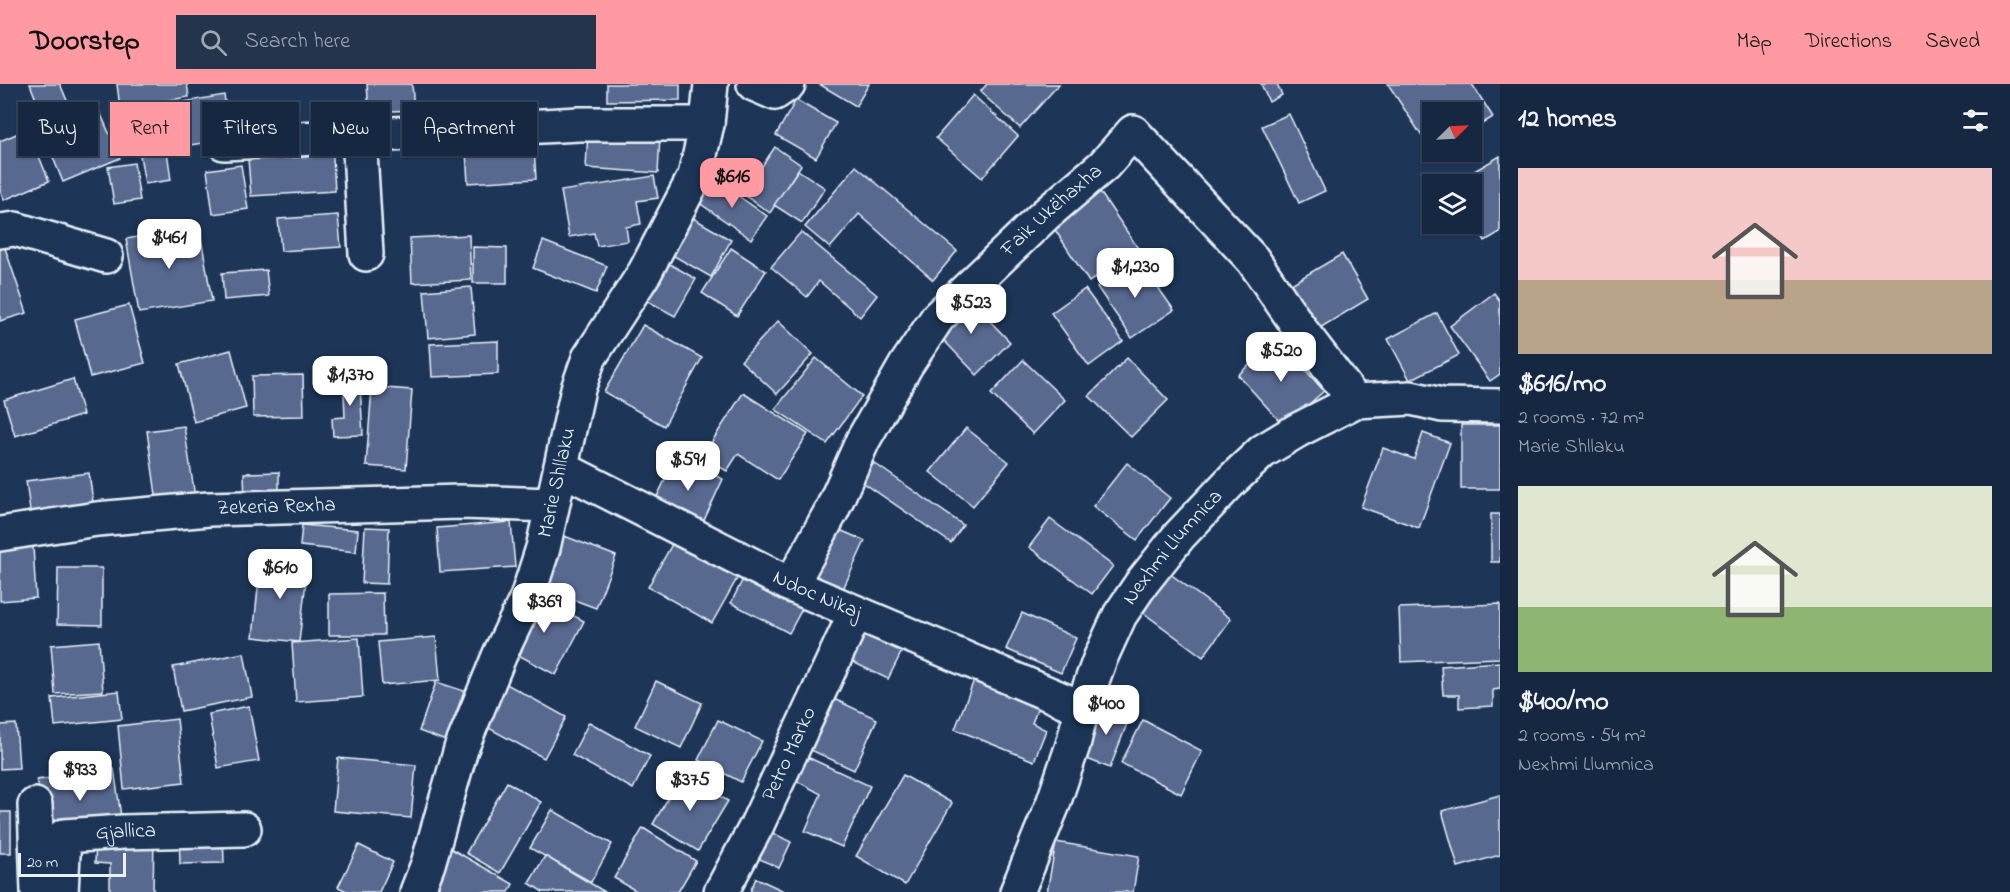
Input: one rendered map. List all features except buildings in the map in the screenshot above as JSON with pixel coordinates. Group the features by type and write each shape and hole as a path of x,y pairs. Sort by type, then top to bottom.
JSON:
{"street":[{"name":"Marie Shllaku","path":"417,892 428,864 461,749 500,654 527,598 543,548 578,388 589,358 645,272 695,176 706,124 711,84"},
{"path":"754,84 775,93 788,84"},
{"path":"390,133 579,124 706,124"},
{"name":"Faik Ukëhaxha","path":"791,585 832,510 863,440 906,364 938,317 1044,215 1104,165 1133,132 1253,260 1303,333 1355,400"},
{"path":"360,156 366,254"},
{"path":"0,231 15,229 106,256"},
{"name":"Nexhmi Llumnica","path":"1017,892 1053,804 1073,745 1082,708 1100,659 1120,615 1179,536 1233,479 1263,451 1355,400 1411,398 1442,405 1500,406"},
{"name":"Ndoc Nikaj","path":"561,468 791,585 1082,708"},
{"name":"Zekeria Rexha","path":"0,534 97,519 209,509 461,502 552,505"},
{"name":"Petro Marko","path":"721,892 756,827 855,614"},
{"path":"35,805 38,892"},
{"name":"Gjallica","path":"61,892 63,836 123,832 244,830"}]}
